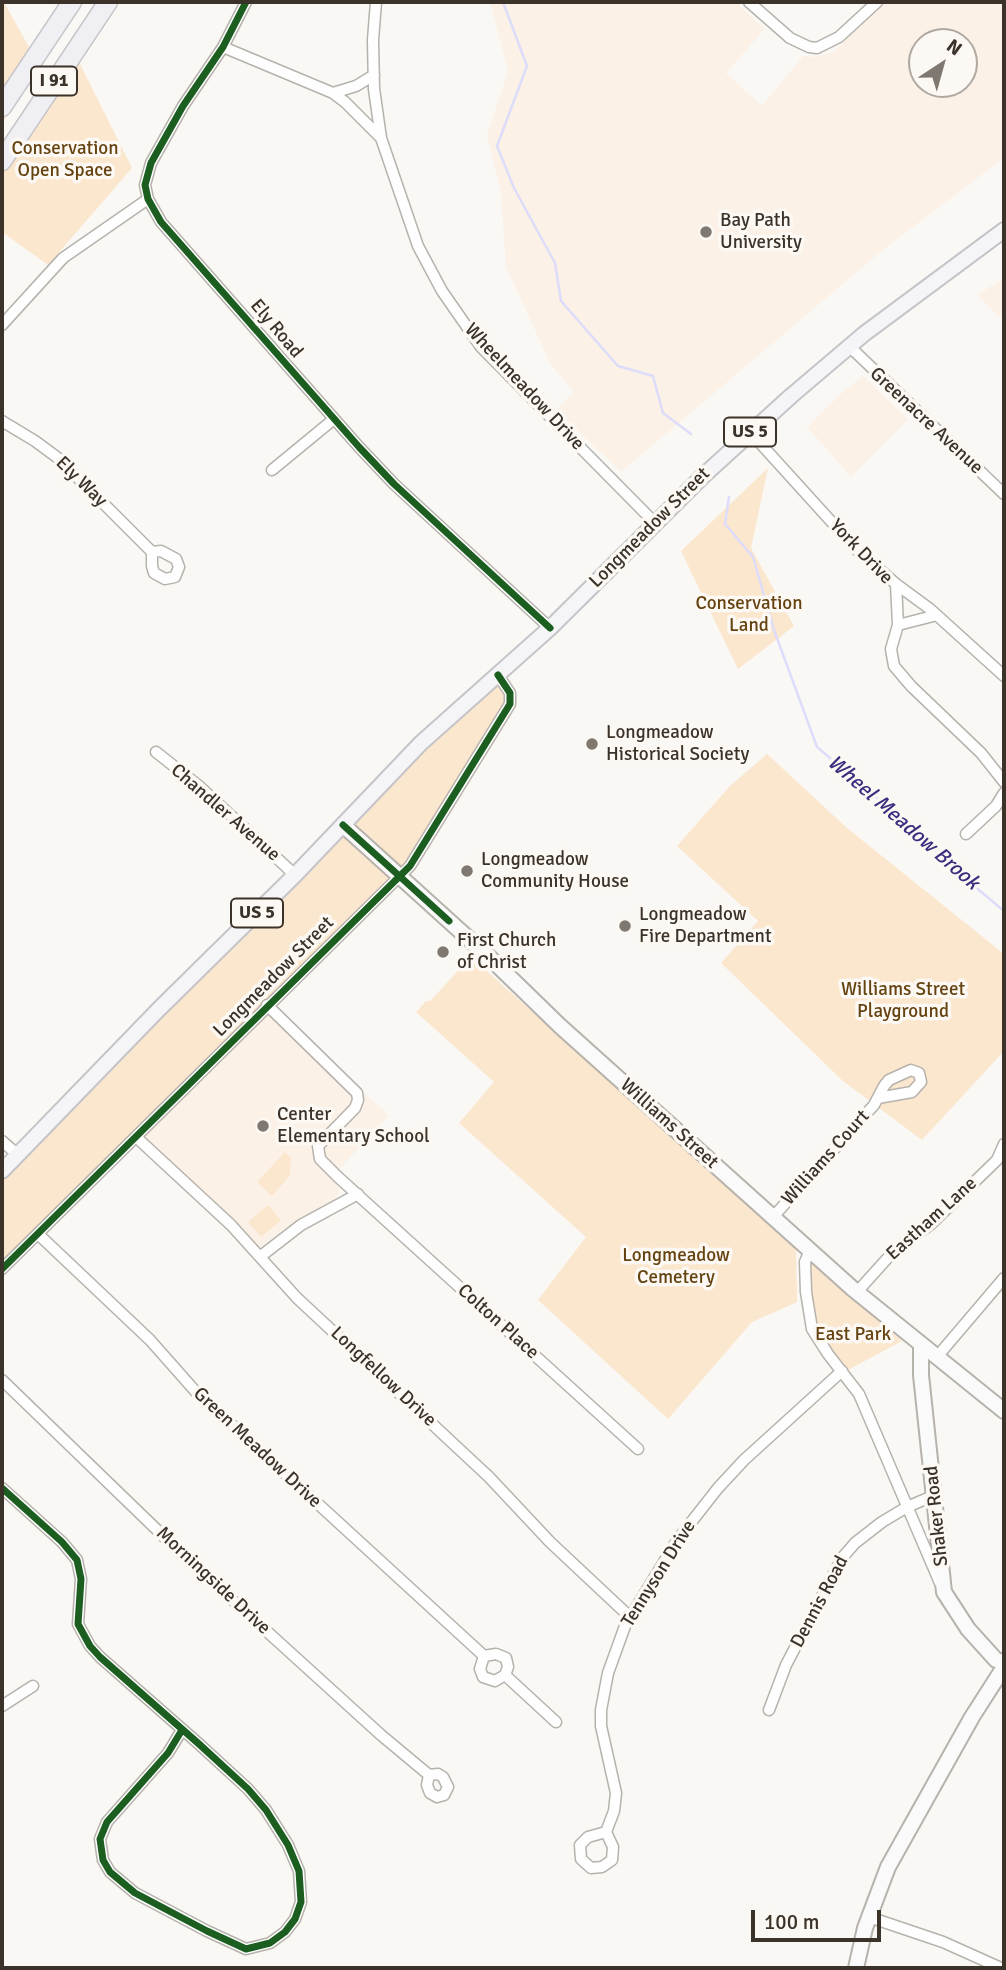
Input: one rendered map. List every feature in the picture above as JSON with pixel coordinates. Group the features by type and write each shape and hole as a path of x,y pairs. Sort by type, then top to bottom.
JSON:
{"highway":[{"name":"I 91","path":"2,107 72,2"},
{"name":"I 91","path":"2,161 108,2"}],"main road":[{"name":"Longmeadow Street","path":"2,1171 159,1009 295,875 421,743 550,628 654,522 750,432 849,346 1004,230"},
{"name":"Williams Street","path":"343,825 490,958 568,1034 857,1292 1004,1411"},
{"name":"Shaker Road","path":"856,1968 869,1917 888,1867 1004,1664 996,1660 968,1629 944,1592 921,1375 921,1346"}],"street":[{"path":"2,325 63,258 148,199 145,185 151,163 183,106 223,47 246,2"},
{"name":"Wheelmeadow Drive","path":"376,2 373,40 375,106 381,138 418,246 442,291 464,324 514,382 654,522"},
{"path":"749,2 790,38 817,48 839,37 877,2"},
{"path":"223,47 332,93 345,102 381,138"},
{"path":"332,93 356,86 374,75"},
{"name":"Ely Road","path":"148,199 161,222 394,484 550,628"},
{"name":"Greenacre Avenue","path":"849,346 1004,495"},
{"path":"272,470 334,419"},
{"name":"Ely Way","path":"2,421 52,453 152,552"},
{"name":"York Drive","path":"750,432 858,550 896,584 898,625 891,649 893,662 899,672 981,752 1004,782"},
{"path":"896,584 937,615 1004,676"},
{"path":"898,625 937,615"},
{"name":"Longmeadow Street","path":"2,1269 400,876 420,852 510,704 510,693 498,675"},
{"name":"Chandler Avenue","path":"156,752 199,786 295,875"},
{"path":"966,834 996,806 1004,793"},
{"name":"Colton Place","path":"267,1005 353,1088 358,1097 355,1108 322,1140 317,1150 323,1163 638,1449"},
{"name":"Williams Court","path":"773,1217 878,1098"},
{"name":"Longfellow Drive","path":"135,1137 202,1198 261,1256 297,1298 489,1477 550,1542 630,1617"},
{"path":"2,1141 18,1155"},
{"name":"Eastham Lane","path":"857,1292 893,1252 930,1224 997,1160 1004,1144"},
{"path":"261,1256 301,1225 358,1194"},
{"name":"Green Meadow Drive","path":"38,1234 144,1335 217,1412 484,1656"},
{"path":"810,1250 805,1262 811,1323 821,1344 862,1400 944,1592"},
{"path":"936,1357 1004,1278"},
{"name":"Tennyson Drive","path":"606,1832 614,1811 616,1793 603,1736 601,1710 614,1654 630,1617 683,1532 718,1488 744,1460 842,1371"},
{"name":"Morningside Drive","path":"2,1380 214,1584 429,1775"},
{"path":"2,1488 62,1542 77,1560 81,1579 78,1624 90,1646 100,1657 182,1730 259,1801 292,1853 301,1880 301,1902 295,1919 285,1932 270,1943 246,1949 228,1941 135,1894 110,1872 103,1860 100,1839 107,1822 168,1753 182,1730"},
{"name":"Dennis Road","path":"769,1710 786,1665 842,1558 864,1535 907,1507 934,1495"},
{"name":"Green Meadow Drive","path":"496,1654 506,1658 508,1664 505,1675 495,1681 483,1677 480,1669 484,1656 496,1654"},
{"name":"Green Meadow Drive","path":"505,1675 556,1722"},
{"path":"2,1706 33,1686"},
{"path":"869,1917 943,1942 1001,1968"}],"shaded area":[{"name":"Bay Path University","path":"490,2 735,2 765,29 726,73 762,106 803,56 817,57 834,51 885,2 1001,2 1004,5 1004,158 884,249 621,472 556,410 574,392 551,365 506,267 501,194 487,136 508,71"},
{"path":"1004,278 1004,321 977,295"},
{"path":"863,376 908,419 851,477 807,427"},
{"name":"Center Elementary School","path":"267,1005 389,1115 332,1177 340,1190 336,1198 295,1221 261,1246 254,1244 136,1137"}],"green space":[{"path":"2,2 41,69 2,123"},
{"name":"Conservation Open Space","path":"77,58 132,168 48,265 2,232 2,150"},
{"name":"Conservation Land","path":"768,468 751,548 794,626 738,669 681,551"},
{"path":"498,675 511,698 420,851 2,1269 2,1171"},
{"name":"Williams Street Playground","path":"767,754 847,828 1004,954 1004,1051 922,1140 843,1081 721,963 758,921 677,846 730,786"},
{"name":"Longmeadow Cemetery","path":"471,957 796,1247 797,1302 752,1322 668,1419 538,1300 586,1237 459,1123 494,1082 416,1012 426,1001 430,1001"},
{"path":"285,1152 291,1158 290,1175 272,1196 257,1182"},
{"path":"268,1205 281,1220 261,1237 248,1222"},
{"name":"East Park","path":"812,1261 902,1341 846,1371 825,1346 813,1322 808,1264"}],"waterway":[{"name":"Wheel Meadow Brook","path":"503,2 527,66 497,146 514,188 555,263 561,301 618,366 653,376 663,413 691,434"},
{"name":"Wheel Meadow Brook","path":"729,497 725,524 753,557 774,630 817,747 1004,911"}],"cycle path":[{"path":"246,2 223,47 183,106 151,163 145,185 148,199 161,222 359,447 394,484 550,628"},
{"path":"2,1269 410,866 510,704 510,693 498,675"},
{"path":"343,825 449,921"},
{"path":"2,1488 62,1542 77,1560 81,1579 78,1624 90,1646 248,1789 266,1810 288,1845 299,1871 301,1902 295,1919 285,1932 270,1943 246,1949 207,1931 135,1893 110,1872 103,1860 100,1839 107,1822 168,1753 182,1730"}],"place":[{"name":"Bay Path University","path":"706,232"},
{"name":"Longmeadow Historical Society","path":"592,744"},
{"name":"Longmeadow Community House","path":"467,871"},
{"name":"Longmeadow Fire Department","path":"625,926"},
{"name":"First Church of Christ","path":"443,952"},
{"name":"Center Elementary School","path":"263,1126"}]}
